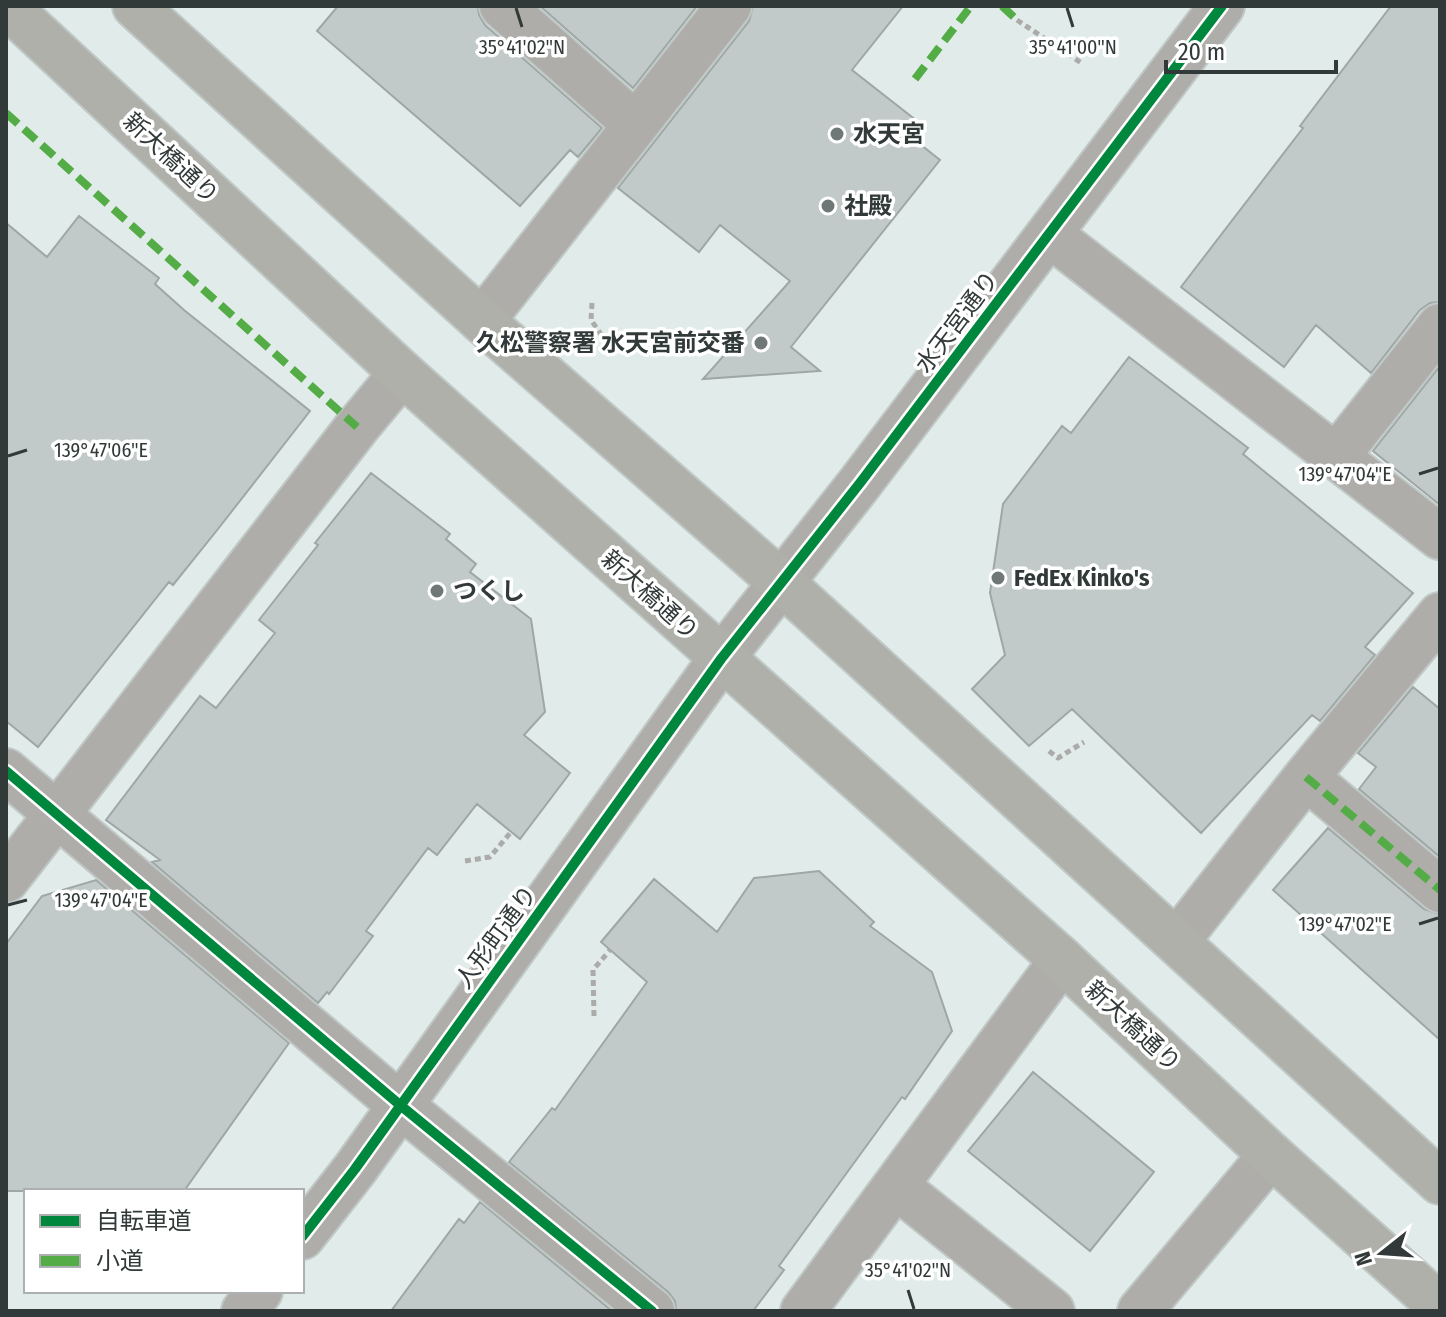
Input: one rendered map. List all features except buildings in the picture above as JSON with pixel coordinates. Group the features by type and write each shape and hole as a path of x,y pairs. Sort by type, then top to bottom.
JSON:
{"main road":[{"path":"135,6 482,321 782,583 1440,1182"},
{"name":"新大橋通り","path":"8,7 402,373 1062,960 1271,1155 1440,1306"}],"street":[{"path":"502,6 635,124"},
{"path":"482,321 729,6"},
{"name":"水天宮通り","path":"721,659 1222,6"},
{"path":"1049,234 1440,537"},
{"path":"1336,457 1440,326"},
{"path":"6,880 402,373"},
{"path":"1177,941 1306,777 1440,615"},
{"name":"人形町通り","path":"304,1234 355,1169 721,659"},
{"path":"6,771 400,1105 652,1311"},
{"path":"1306,777 1440,890"},
{"path":"803,1311 1062,960"},
{"path":"1140,1311 1271,1155"},
{"path":"896,1186 1052,1311"},
{"path":"244,1311 258,1293"}],"path":[{"path":"1017,20 1083,64"},
{"path":"592,303 591,320 605,340"},
{"path":"1047,749 1058,758 1084,742"},
{"path":"465,861 490,857 511,832"},
{"path":"594,1016 593,970 610,950"}],"marked path":[{"path":"915,79 971,6"},
{"path":"1002,6 1017,20"},
{"path":"6,113 357,427"},
{"path":"1306,777 1440,890"}],"cycle path":[{"path":"304,1234 355,1169 721,659 860,483 1222,6"},
{"path":"6,771 400,1105 652,1311"}],"place":[{"name":"水天宮","path":"837,134"},
{"name":"社殿","path":"828,206"},
{"name":"久松警察署 水天宮前交番","path":"761,343"},
{"name":"FedEx Kinko's","path":"998,578"},
{"name":"つくし","path":"437,591"}]}
